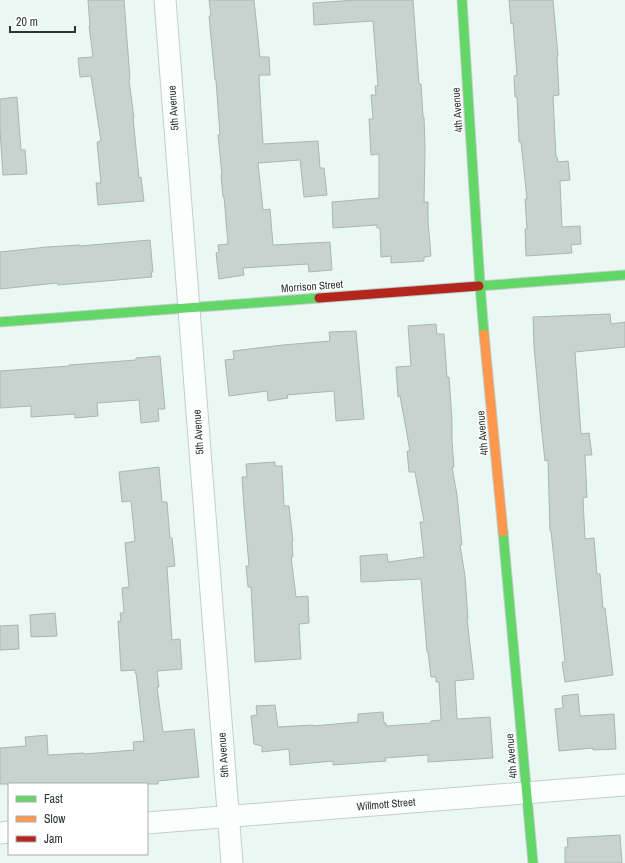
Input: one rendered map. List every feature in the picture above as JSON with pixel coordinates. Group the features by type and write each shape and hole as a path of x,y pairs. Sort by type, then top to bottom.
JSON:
{"street":[{"name":"5th Avenue","path":"165,0 232,863"},
{"name":"4th Avenue","path":"462,0 480,285 533,863"},
{"name":"Morrison Street","path":"0,322 625,275"},
{"name":"Willmott Street","path":"148,823 625,785"}],"building":[{"path":"88,0 124,0 129,80 139,178 141,177 144,201 98,205 96,183 101,183 97,142 101,141 91,76 80,77 78,58 93,57 89,26"},
{"path":"209,0 254,0 260,57 269,57 270,75 259,75 263,144 318,141 320,168 324,168 327,195 304,197 300,160 258,163 263,210 270,209 273,245 330,242 332,270 309,272 308,264 243,268 244,275 219,279 216,253 219,252 218,245 228,244 221,175 218,135 220,135 209,16 211,16"},
{"path":"356,0 413,0 419,84 421,84 424,117 424,202 428,202 431,256 424,257 424,261 391,263 391,256 381,257 380,228 377,228 377,225 333,228 332,202 379,198 379,154 371,155 369,119 373,119 371,95 376,95 375,86 378,86 373,21 314,25 313,3"},
{"path":"509,0 553,0 558,56 559,95 553,96 556,157 558,162 568,161 570,180 560,181 562,227 580,226 581,244 571,245 572,253 526,256 525,229 527,229 525,199 527,199 521,142 519,142 517,97 515,97 514,76 517,75 513,23 511,24"},
{"path":"17,97 21,150 25,150 27,174 3,175 0,130 0,99"},
{"path":"150,240 153,272 151,272 152,277 58,285 57,283 0,289 0,252 47,247 80,246"},
{"path":"610,314 611,324 625,322 625,347 575,352 581,434 589,433 592,455 585,455 587,497 583,498 585,539 594,538 597,574 600,574 603,608 605,608 613,675 565,682 562,662 565,662 550,531 548,460 545,461 541,424 533,317"},
{"path":"436,324 437,334 444,334 447,377 449,377 454,467 452,467 457,495 462,545 460,545 465,576 467,619 474,679 455,681 457,719 490,717 493,758 428,762 428,755 385,758 386,761 333,765 333,761 290,765 289,749 262,752 262,746 254,744 251,716 257,715 256,706 275,705 278,727 358,722 358,714 383,712 384,723 386,723 386,726 431,723 431,721 441,720 439,682 436,682 436,677 431,677 427,652 421,579 361,582 360,556 387,554 388,562 424,557 420,522 424,522 415,472 409,472 407,451 410,451 400,396 398,397 396,367 411,366 408,326"},
{"path":"356,331 364,419 336,421 334,391 287,395 288,398 268,401 267,391 229,396 225,360 234,359 233,351 330,341 329,332"},
{"path":"160,356 165,409 158,409 159,421 141,423 139,400 97,403 98,416 75,418 75,414 31,417 31,406 0,408 0,371 136,360 136,358"},
{"path":"275,462 275,466 282,466 284,506 289,506 293,541 293,557 291,557 296,597 308,596 309,623 299,624 301,659 255,662 251,587 248,587 246,566 249,566 242,477 247,477 246,464"},
{"path":"159,467 162,502 167,502 170,538 172,538 175,566 167,567 172,640 180,639 182,669 157,671 159,687 157,687 163,732 194,729 199,777 158,781 158,784 0,784 0,748 26,746 25,737 47,735 48,755 134,750 133,742 144,741 136,673 135,670 121,671 118,621 121,621 120,613 124,613 122,588 129,587 125,543 135,541 131,501 122,502 119,472"},
{"path":"55,613 57,636 31,637 30,615"},
{"path":"18,625 19,649 0,650 0,626"},
{"path":"578,694 580,716 614,714 616,749 593,750 593,748 559,751 555,709 563,708 562,696"},
{"path":"620,835 622,863 565,863 565,847 568,847 567,838"}],"traffic: fast":[{"path":"462,0 484,334"},
{"path":"479,286 625,275"},
{"path":"0,322 319,298"},
{"path":"503,532 533,863"}],"traffic: slow":[{"path":"484,334 503,532"}],"traffic: jam":[{"path":"319,298 479,286"}]}
